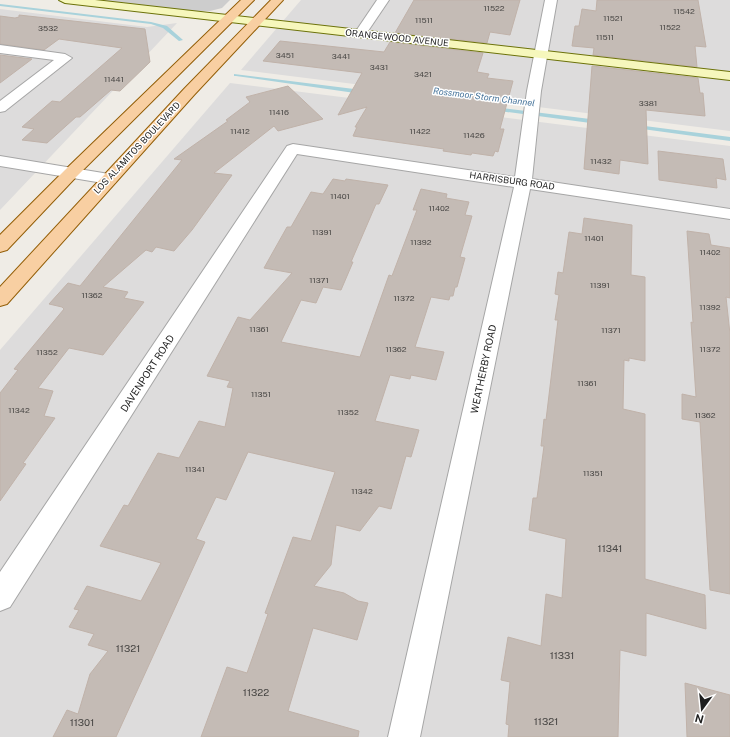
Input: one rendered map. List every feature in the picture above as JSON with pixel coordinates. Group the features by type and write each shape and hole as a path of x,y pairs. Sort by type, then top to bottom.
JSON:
{"main road":[{"path":"0,246 71,173 248,0"},
{"name":"LOS ALAMITOS BOULEVARD","path":"0,299 109,179 278,0"}],"street":[{"name":"ORANGEWOOD AVENUE","path":"65,0 730,76"},
{"path":"360,34 383,0"},
{"name":"WEATHERBY ROAD","path":"404,737 523,182 539,54 551,0"},
{"path":"0,49 65,58 0,108"},
{"name":"HARRISBURG ROAD","path":"293,149 730,214"},
{"name":"DAVENPORT ROAD","path":"0,597 293,149"},
{"path":"0,161 109,179"}],"shaded area":[{"path":"100,0 230,0 222,8 210,11 195,11"},
{"path":"301,0 730,0 730,131 241,70"},
{"path":"0,9 147,27 177,23 0,210"},
{"path":"230,83 730,146 730,737 0,737 0,350"}],"building":[{"path":"414,0 520,0 510,35 490,32 487,43 395,33"},
{"path":"597,0 698,0 706,47 695,46 697,67 593,55 594,48 572,46 575,26 579,26 582,9 596,11"},
{"path":"19,15 145,29 150,62 120,91 111,90 80,117 76,117 47,143 22,140 34,129 22,127 52,101 60,102 122,48 59,39 44,50 0,44 0,16 15,18 19,17"},
{"path":"280,41 384,52 390,42 483,53 477,72 489,74 487,78 513,81 500,129 504,129 498,152 495,151 493,156 472,153 471,155 443,151 444,149 353,136 357,127 355,127 367,107 338,115 362,73 263,61"},
{"path":"0,55 32,59 0,83"},
{"path":"592,66 698,78 700,93 703,93 705,116 646,110 648,164 620,160 619,174 584,169"},
{"path":"288,86 323,119 278,131 274,126 214,173 232,175 192,230 174,251 156,247 152,252 146,250 103,287 128,292 124,298 144,302 103,355 69,348 38,388 53,391 44,416 55,418 23,463 26,464 0,501 0,393 18,370 14,369 64,309 62,307 49,304 68,283 80,286 182,160 174,159 228,121 226,120 250,102 246,97"},
{"path":"658,151 723,159 726,180 716,178 717,188 659,180"},
{"path":"333,179 345,181 346,179 388,185 379,204 376,204 351,262 353,262 341,290 323,287 316,303 301,300 281,342 360,357 389,275 392,276 417,210 413,210 421,189 447,194 446,198 469,202 465,215 472,216 460,257 465,258 457,287 455,287 453,296 450,296 449,300 431,297 415,347 444,352 436,380 411,375 410,379 390,375 375,421 419,430 411,457 406,456 391,509 379,506 360,531 336,525 331,565 314,586 344,593 358,601 368,603 357,640 313,628 288,711 359,731 358,737 201,737 227,667 247,673 268,614 265,613 293,537 311,541 335,472 248,452 226,500 216,497 196,539 205,542 116,737 53,737 67,710 78,714 90,674 108,651 88,645 94,634 69,627 79,610 74,609 87,586 141,601 161,563 100,546 124,505 128,506 158,453 179,458 199,421 225,427 233,388 227,387 230,381 207,376 238,317 250,320 292,273 264,268 287,227 291,227 311,192 323,194"},
{"path":"584,218 632,225 631,275 645,277 645,361 629,358 629,361 624,360 623,409 645,414 645,579 705,595 706,629 646,613 646,656 620,650 618,737 508,737 509,725 506,724 510,682 501,680 508,637 541,646 546,594 562,598 566,539 529,530 533,498 537,498 544,446 541,446 544,419 546,420 558,320 555,320 559,295 555,294 558,272 563,273 569,232 582,234"},
{"path":"687,231 709,234 711,245 730,248 730,298 726,297 730,334 730,594 710,590 700,422 682,419 682,394 696,397"},
{"path":"685,683 730,695 730,737 687,737"}],"waterway":[{"path":"0,5 151,23 165,27 181,40"},
{"name":"Rossmoor Storm Channel","path":"236,75 362,92"},
{"name":"Rossmoor Storm Channel","path":"494,109 598,122"},
{"name":"Rossmoor Storm Channel","path":"637,127 730,139"}]}
